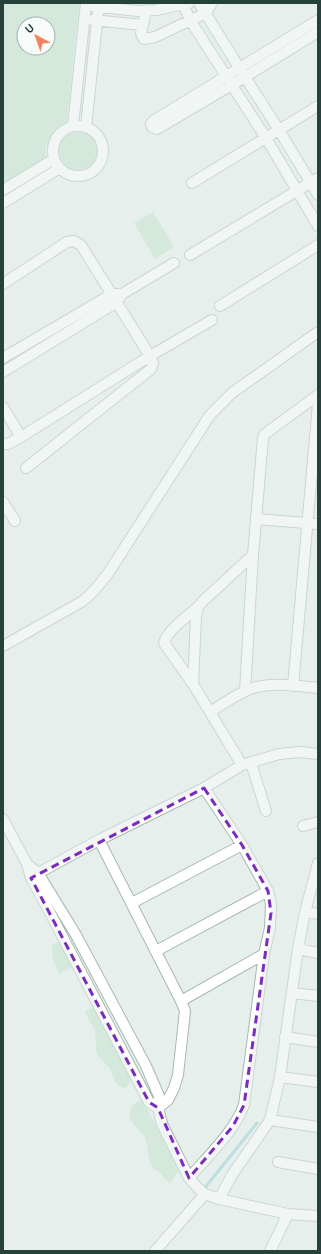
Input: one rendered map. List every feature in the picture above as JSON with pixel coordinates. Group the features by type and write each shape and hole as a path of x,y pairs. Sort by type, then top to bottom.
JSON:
{"street":[{"path":"73,126 86,4 146,11 186,3 190,20 227,75 318,226"},
{"path":"199,3 245,78 314,180 318,195"},
{"path":"146,11 141,33 144,39 155,37 206,13 211,3"},
{"path":"86,127 99,5"},
{"path":"84,19 143,25"},
{"path":"318,20 153,121 151,124 152,127 157,129 245,78 318,32"},
{"path":"192,183 318,106"},
{"path":"73,126 81,126 93,130 101,141 103,154 98,166 87,174 81,176 68,174 60,168 54,159 52,147 54,141 62,130 73,126"},
{"path":"3,190 54,159"},
{"path":"3,203 60,168"},
{"path":"190,255 314,180"},
{"path":"3,284 67,242 74,241 81,245 117,296 153,363 151,368 26,468"},
{"path":"220,306 318,245"},
{"path":"3,358 174,263"},
{"path":"3,372 117,296"},
{"path":"3,443 8,444 21,437 79,402 150,356 212,320"},
{"path":"3,646 83,601 90,595 104,578 210,415 232,393 318,332"},
{"path":"246,691 253,555 262,441 264,435 318,395"},
{"path":"79,402 89,417"},
{"path":"293,686 318,404"},
{"path":"3,407 21,437"},
{"path":"3,502 15,521"},
{"path":"257,519 318,524"},
{"path":"253,555 172,630 164,643 247,764 266,811"},
{"path":"193,684 196,617 198,607"},
{"path":"210,712 246,691 266,685 318,688"},
{"path":"34,875 99,840 204,788 247,764 278,754 300,752 318,754"},
{"path":"190,1178 233,1126 240,1116 244,1105 264,954 270,928 271,913 271,904 268,891 242,845 204,788"},
{"path":"3,819 27,864 76,935 146,1066 159,1096 158,1108 162,1124 190,1178 201,1191 219,1199 288,1214 317,1214"},
{"path":"303,826 318,822"},
{"path":"99,840 185,1011 178,1075 168,1100 158,1108"},
{"path":"132,903 242,845"},
{"path":"219,1199 232,1175 270,1120 280,1077 298,949 305,912 318,863"},
{"path":"156,951 268,891"},
{"path":"305,912 318,914"},
{"path":"298,949 318,953"},
{"path":"181,1001 264,954"},
{"path":"292,993 318,996"},
{"path":"285,1037 318,1042"},
{"path":"280,1077 318,1082"},
{"path":"270,1120 318,1127"},
{"path":"278,1162 318,1169"},
{"path":"155,1251 201,1191"},
{"path":"270,1251 288,1214"}],"highlighted area":[{"path":"204,788 242,845 268,891 271,913 244,1105 233,1126 189,1178 158,1108 149,1102 31,878"}],"green space":[{"path":"3,3 79,3 67,122 57,128 50,136 46,146 46,158 3,184"},
{"path":"74,132 82,132 92,137 96,144 96,158 92,165 82,170 74,170 64,165 62,162 59,155 59,147 64,137 67,135"},
{"path":"153,212 174,247 155,259 134,223"},
{"path":"61,940 75,966 59,974 52,956 52,945"},
{"path":"97,1005 134,1077 125,1088 116,1083 109,1067 98,1056 95,1030 85,1013 87,1010"},
{"path":"142,1099 179,1171 170,1183 153,1167 150,1162 147,1143 144,1136 134,1125 130,1116 132,1106"}],"waterway":[{"path":"203,1190 257,1123"}]}
